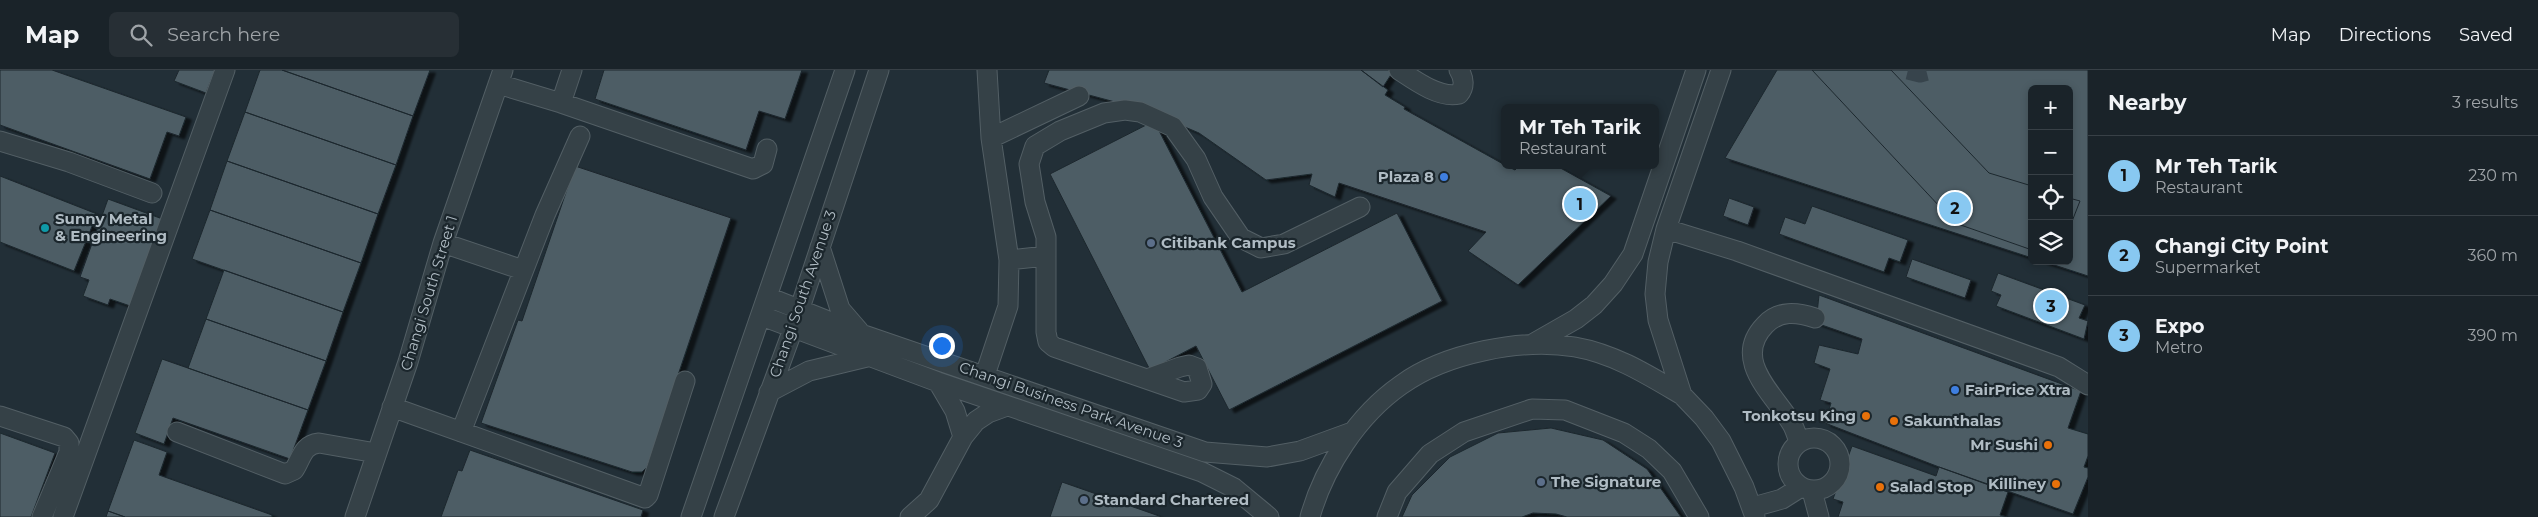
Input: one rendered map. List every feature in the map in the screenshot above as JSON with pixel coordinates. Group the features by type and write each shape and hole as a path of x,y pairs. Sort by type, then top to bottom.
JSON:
{"street":[{"path":"63,517 225,70"},
{"path":"561,103 572,70"},
{"path":"692,517 845,70"},
{"name":"Changi South Avenue 3","path":"724,517 793,329 798,308 879,70"},
{"path":"985,375 1008,306 1009,260 1007,232 991,138 987,70"},
{"path":"1399,70 1442,93 1455,95 1459,94 1463,87 1462,75 1459,70"},
{"path":"1534,343 1576,319 1594,305 1612,284 1633,254 1696,70"},
{"path":"1682,395 1658,320 1655,294 1658,262 1666,229 1721,70"},
{"path":"501,77 561,103 753,169 763,164 767,148"},
{"name":"Changi South Street 1","path":"355,517 422,318 443,243 501,77"},
{"path":"991,138 1079,96"},
{"path":"1147,379 1054,347 1048,342 1046,332 1046,237 1035,202 1029,164 1036,146 1060,131 1104,113 1125,110 1140,112 1173,127 1196,159 1213,197 1241,238 1261,248 1284,244 1360,207"},
{"path":"461,432 524,270 580,136"},
{"path":"0,141 69,162 152,193"},
{"path":"1666,229 1737,252 2059,367 2088,385"},
{"path":"443,243 524,270"},
{"path":"820,247 840,309 861,334"},
{"path":"1009,260 1046,256"},
{"name":"Changi Business Park Avenue 3","path":"768,296 861,334 1205,452 1267,457 1300,451 1352,432"},
{"path":"1799,442 1792,425 1758,379 1754,362 1753,344 1758,332 1769,321 1785,313 1802,313 1815,318"},
{"name":"Changi Business Park Avenue 3","path":"762,316 867,357 1202,472 1234,488 1269,517"},
{"path":"1310,517 1315,498 1352,432 1401,384 1439,365 1488,350 1534,343 1576,347 1615,357 1682,395 1704,418 1721,441 1754,512 1807,489 1823,489 1832,483 1838,473 1840,462 1837,452 1830,443 1820,438 1809,438 1799,442 1791,450 1787,460 1788,471 1793,481 1807,489 1819,517"},
{"path":"769,392 809,371 867,357"},
{"path":"392,407 645,498 648,496 685,381"},
{"path":"938,382 955,411 963,437"},
{"path":"910,517 929,500 963,437 976,421 988,413 1007,406"},
{"path":"1386,517 1397,492 1430,454 1464,432 1532,409 1565,410 1624,433 1649,449 1672,471 1699,517"},
{"path":"0,416 64,437 69,443 68,452 42,517"},
{"path":"177,432 285,474 294,470 304,450 312,444 319,443 376,453"}],"building":[{"path":"0,70 52,70 186,117 179,136 167,132 150,179 0,125"},
{"path":"179,70 215,70 206,93 174,81"},
{"path":"260,70 282,70 413,116 396,165 245,112"},
{"path":"282,70 430,70 413,116"},
{"path":"604,70 802,70 785,119 759,111 746,150 595,99"},
{"name":"Plaza 8","path":"1049,70 1361,70 1388,90 1385,95 1405,107 1404,109 1501,163 1501,169 1562,169 1611,196 1518,285 1468,251 1486,232 1339,183 1335,197 1309,185 1312,174 1266,180 1199,133 1145,110 1044,83"},
{"path":"1361,70 1394,70 1383,87"},
{"path":"1777,70 2088,70 2088,276 2054,265 2073,265 2073,85 2028,85 2028,257 1725,158"},
{"path":"1812,70 1891,70 1989,173 2028,185 2028,249 1955,223"},
{"path":"245,112 396,165 378,214 227,161"},
{"name":"Citibank Campus","path":"1154,121 1242,292 1397,213 1442,301 1229,410 1196,346 1150,370 1050,174"},
{"path":"227,161 378,214 361,263 210,210"},
{"path":"575,166 731,218 647,467 642,472 632,472 481,423 518,320 522,321"},
{"name":"Sunny Metal & Engineering","path":"0,176 97,214 74,271 0,242"},
{"path":"1729,198 1754,207 1748,225 1723,216"},
{"path":"108,199 168,221 136,308 110,299 108,305 83,296 89,280 80,277"},
{"path":"2073,199 2080,201 2073,219"},
{"path":"1812,206 1908,240 1900,262 1889,258 1884,272 1779,234 1785,217 1805,224"},
{"path":"210,210 361,263 343,312 192,259"},
{"path":"1912,259 1971,280 1965,298 1906,277"},
{"path":"224,270 343,312 326,361 206,319"},
{"path":"1998,273 2085,305 2079,318 2088,321 2084,339 1996,306 2001,295 1991,291"},
{"path":"1819,295 2081,391 2068,428 2088,434 2088,456 2084,467 2088,468 2088,477 2073,514 1939,467 1825,423 1831,403 1820,400 1830,369 1814,363 1819,345 1858,354 1862,339 1816,323"},
{"path":"206,319 326,361 308,410 188,368"},
{"path":"162,359 308,410 290,459 173,418 164,444 135,433"},
{"name":"The Signature","path":"1551,428 1603,440 1647,469 1681,517 1567,517 1556,514 1533,513 1522,517 1402,517 1412,495 1450,457 1498,433"},
{"path":"0,433 55,453 31,517 0,517"},
{"path":"134,440 167,452 159,475 272,515 272,517 125,517 108,511"},
{"path":"1852,446 1936,476 1939,467 2008,492 2000,515 2007,517 1838,517 1843,502 1833,499"},
{"path":"470,450 643,510 641,517 441,517 458,470 462,471"},
{"name":"Standard Chartered","path":"1062,482 1162,517 1050,517"},
{"path":"108,511 125,517 106,517"}],"tunnel":[{"path":"1908,70 1920,73 1932,70"}],"place":[{"name":"Plaza 8","path":"1444,177"},
{"name":"Mr Teh Tarik","path":"1580,204"},
{"name":"Changi City Point","path":"1955,208"},
{"name":"Sunny Metal & Engineering","path":"45,228"},
{"name":"Citibank Campus","path":"1151,243"},
{"name":"Expo","path":"2051,306"},
{"name":"FairPrice Xtra","path":"1955,390"},
{"name":"Tonkotsu King","path":"1866,416"},
{"name":"Sakunthalas","path":"1894,421"},
{"name":"Mr Sushi","path":"2048,445"},
{"name":"The Signature","path":"1541,482"},
{"name":"Killiney","path":"2056,484"},
{"name":"Salad Stop","path":"1880,487"},
{"name":"Standard Chartered","path":"1084,500"}]}
